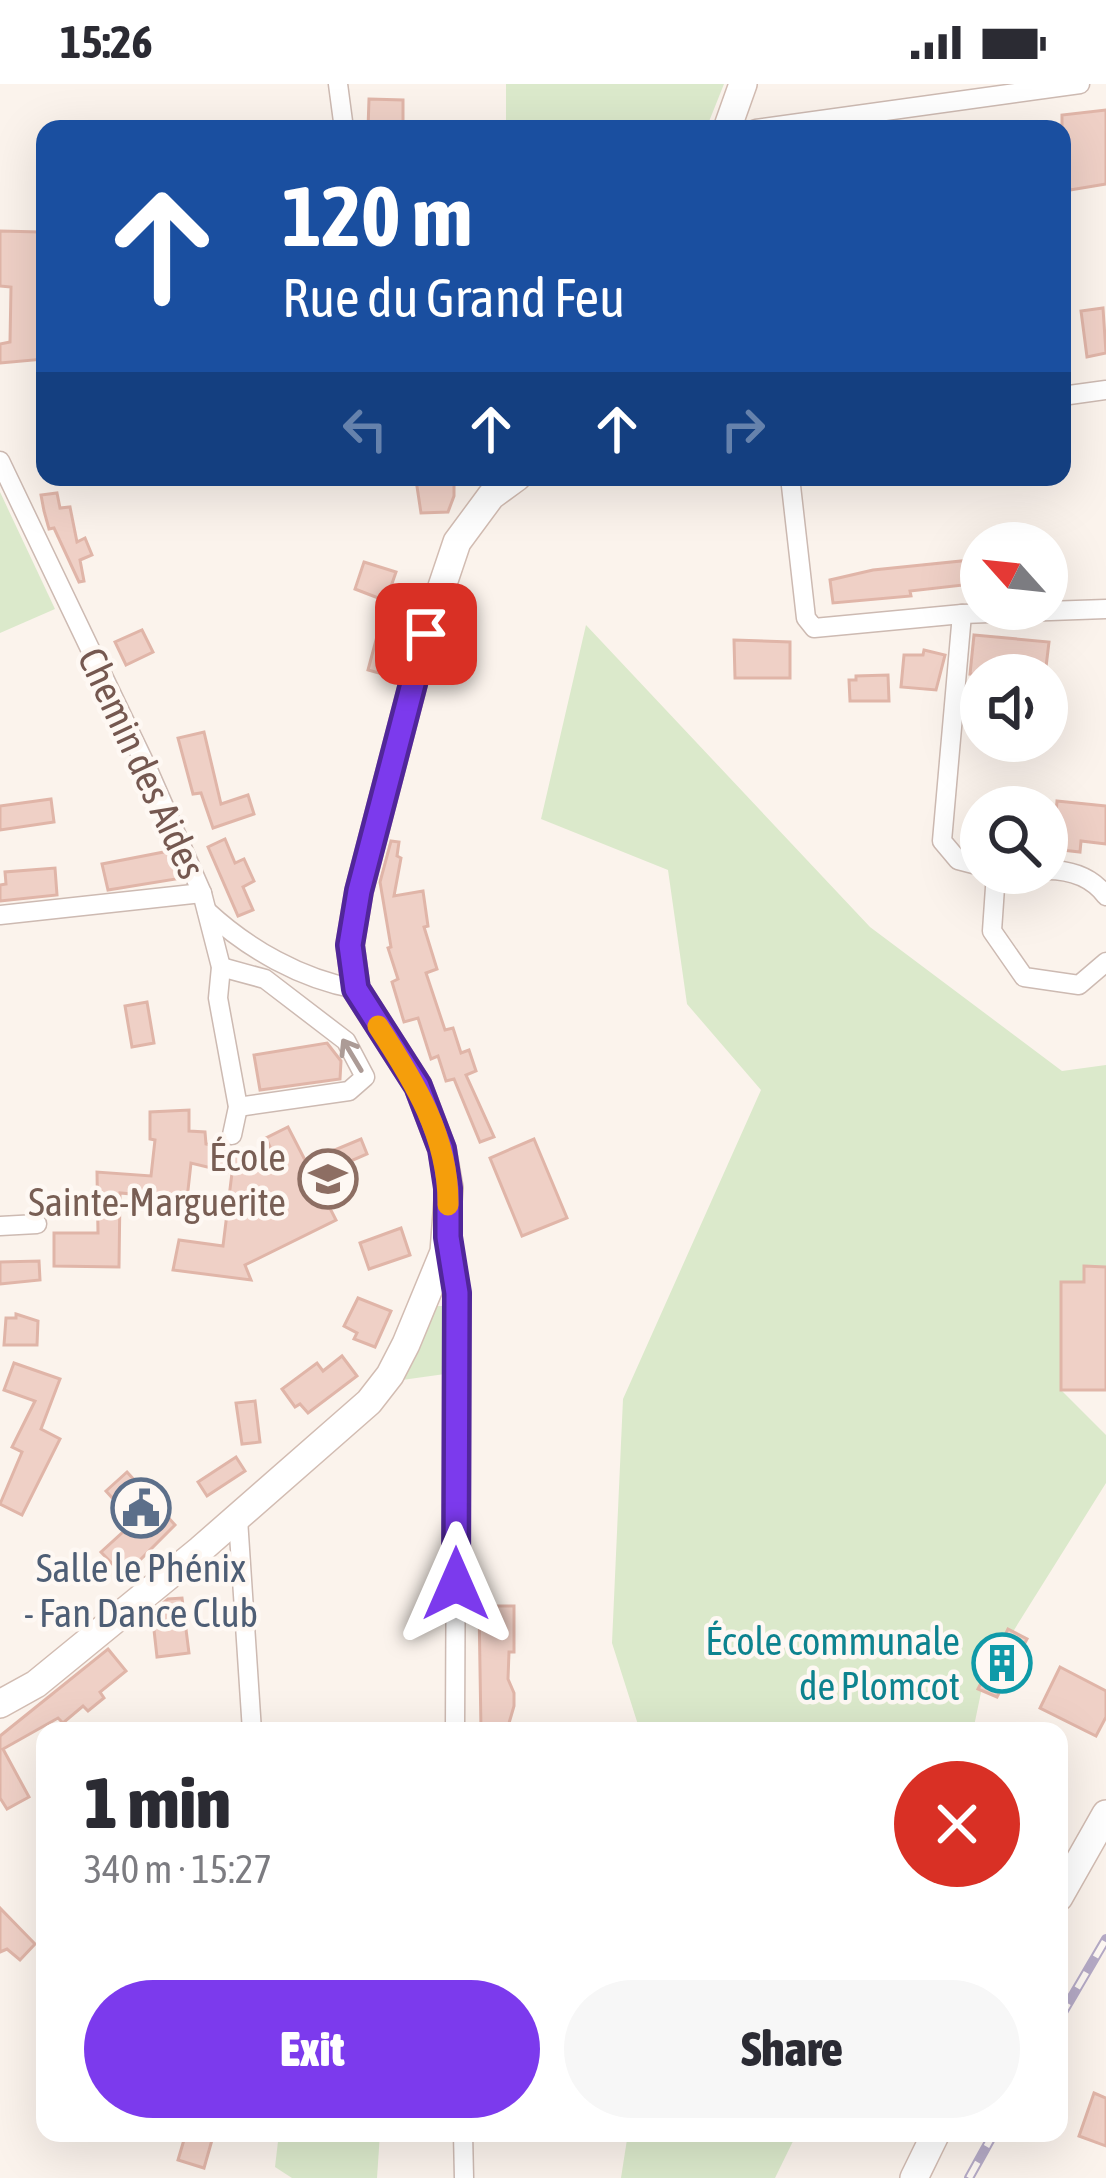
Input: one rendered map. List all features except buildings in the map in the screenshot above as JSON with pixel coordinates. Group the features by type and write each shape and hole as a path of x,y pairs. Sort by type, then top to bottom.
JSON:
{"street":[{"path":"338,84 343,120"},
{"path":"731,120 743,84"},
{"path":"821,120 1080,84"},
{"path":"1071,395 1106,390"},
{"name":"Chemin des Aides","path":"0,461 148,772 204,902 230,932 314,981 356,989"},
{"path":"455,1722 457,1293 448,1237 448,1188 442,1149 418,1086 356,989 350,945 359,891 426,634 457,542 485,486"},
{"path":"791,486 806,618 814,628 960,614"},
{"path":"1068,610 1106,608"},
{"path":"960,861 943,841 961,630"},
{"path":"1068,872 1095,882 1106,896"},
{"path":"995,894 992,931 1024,976 1079,985 1106,962"},
{"path":"0,915 204,902 221,967 218,998 238,1108 232,1135"},
{"path":"221,967 265,979 346,1041 365,1077 350,1090 238,1108"},
{"path":"0,1226 38,1224"},
{"path":"0,1704 36,1684 238,1519 369,1402 390,1375 448,1237"},
{"path":"238,1519 251,1722"},
{"path":"1068,1881 1106,1814"},
{"path":"463,2142 464,2178"},
{"path":"914,2178 932,2142"}],"green space":[{"path":"506,84 724,84 710,120 506,120"},
{"path":"0,492 55,609 0,633"},
{"path":"586,625 870,927 1062,1071 1106,1065 1106,1267 1085,1267 1084,1282 1061,1282 1061,1390 1106,1435 1106,1483 984,1678 975,1722 637,1722 612,1643 623,1399 761,1090 687,1004 668,870 541,819"},
{"path":"431,1306 446,1306 445,1374 402,1380"},
{"path":"278,2142 379,2142 377,2178 292,2178 275,2167"},
{"path":"627,2142 793,2142 775,2178 621,2178"}],"railway":[{"path":"1068,2004 1106,1939"},
{"path":"969,2178 989,2142"}],"slow traffic":[{"path":"378,1026 418,1086 442,1149 448,1205"}],"place":[{"name":"École Sainte-Marguerite","path":"328,1179"},
{"name":"Salle le Phénix - Fan Dance Club","path":"141,1508"},
{"name":"École communale de Plomcot","path":"1002,1663"}],"route":[{"path":"426,634 359,891 350,945 356,989 418,1086 442,1149 457,1293 456,1584"}]}
